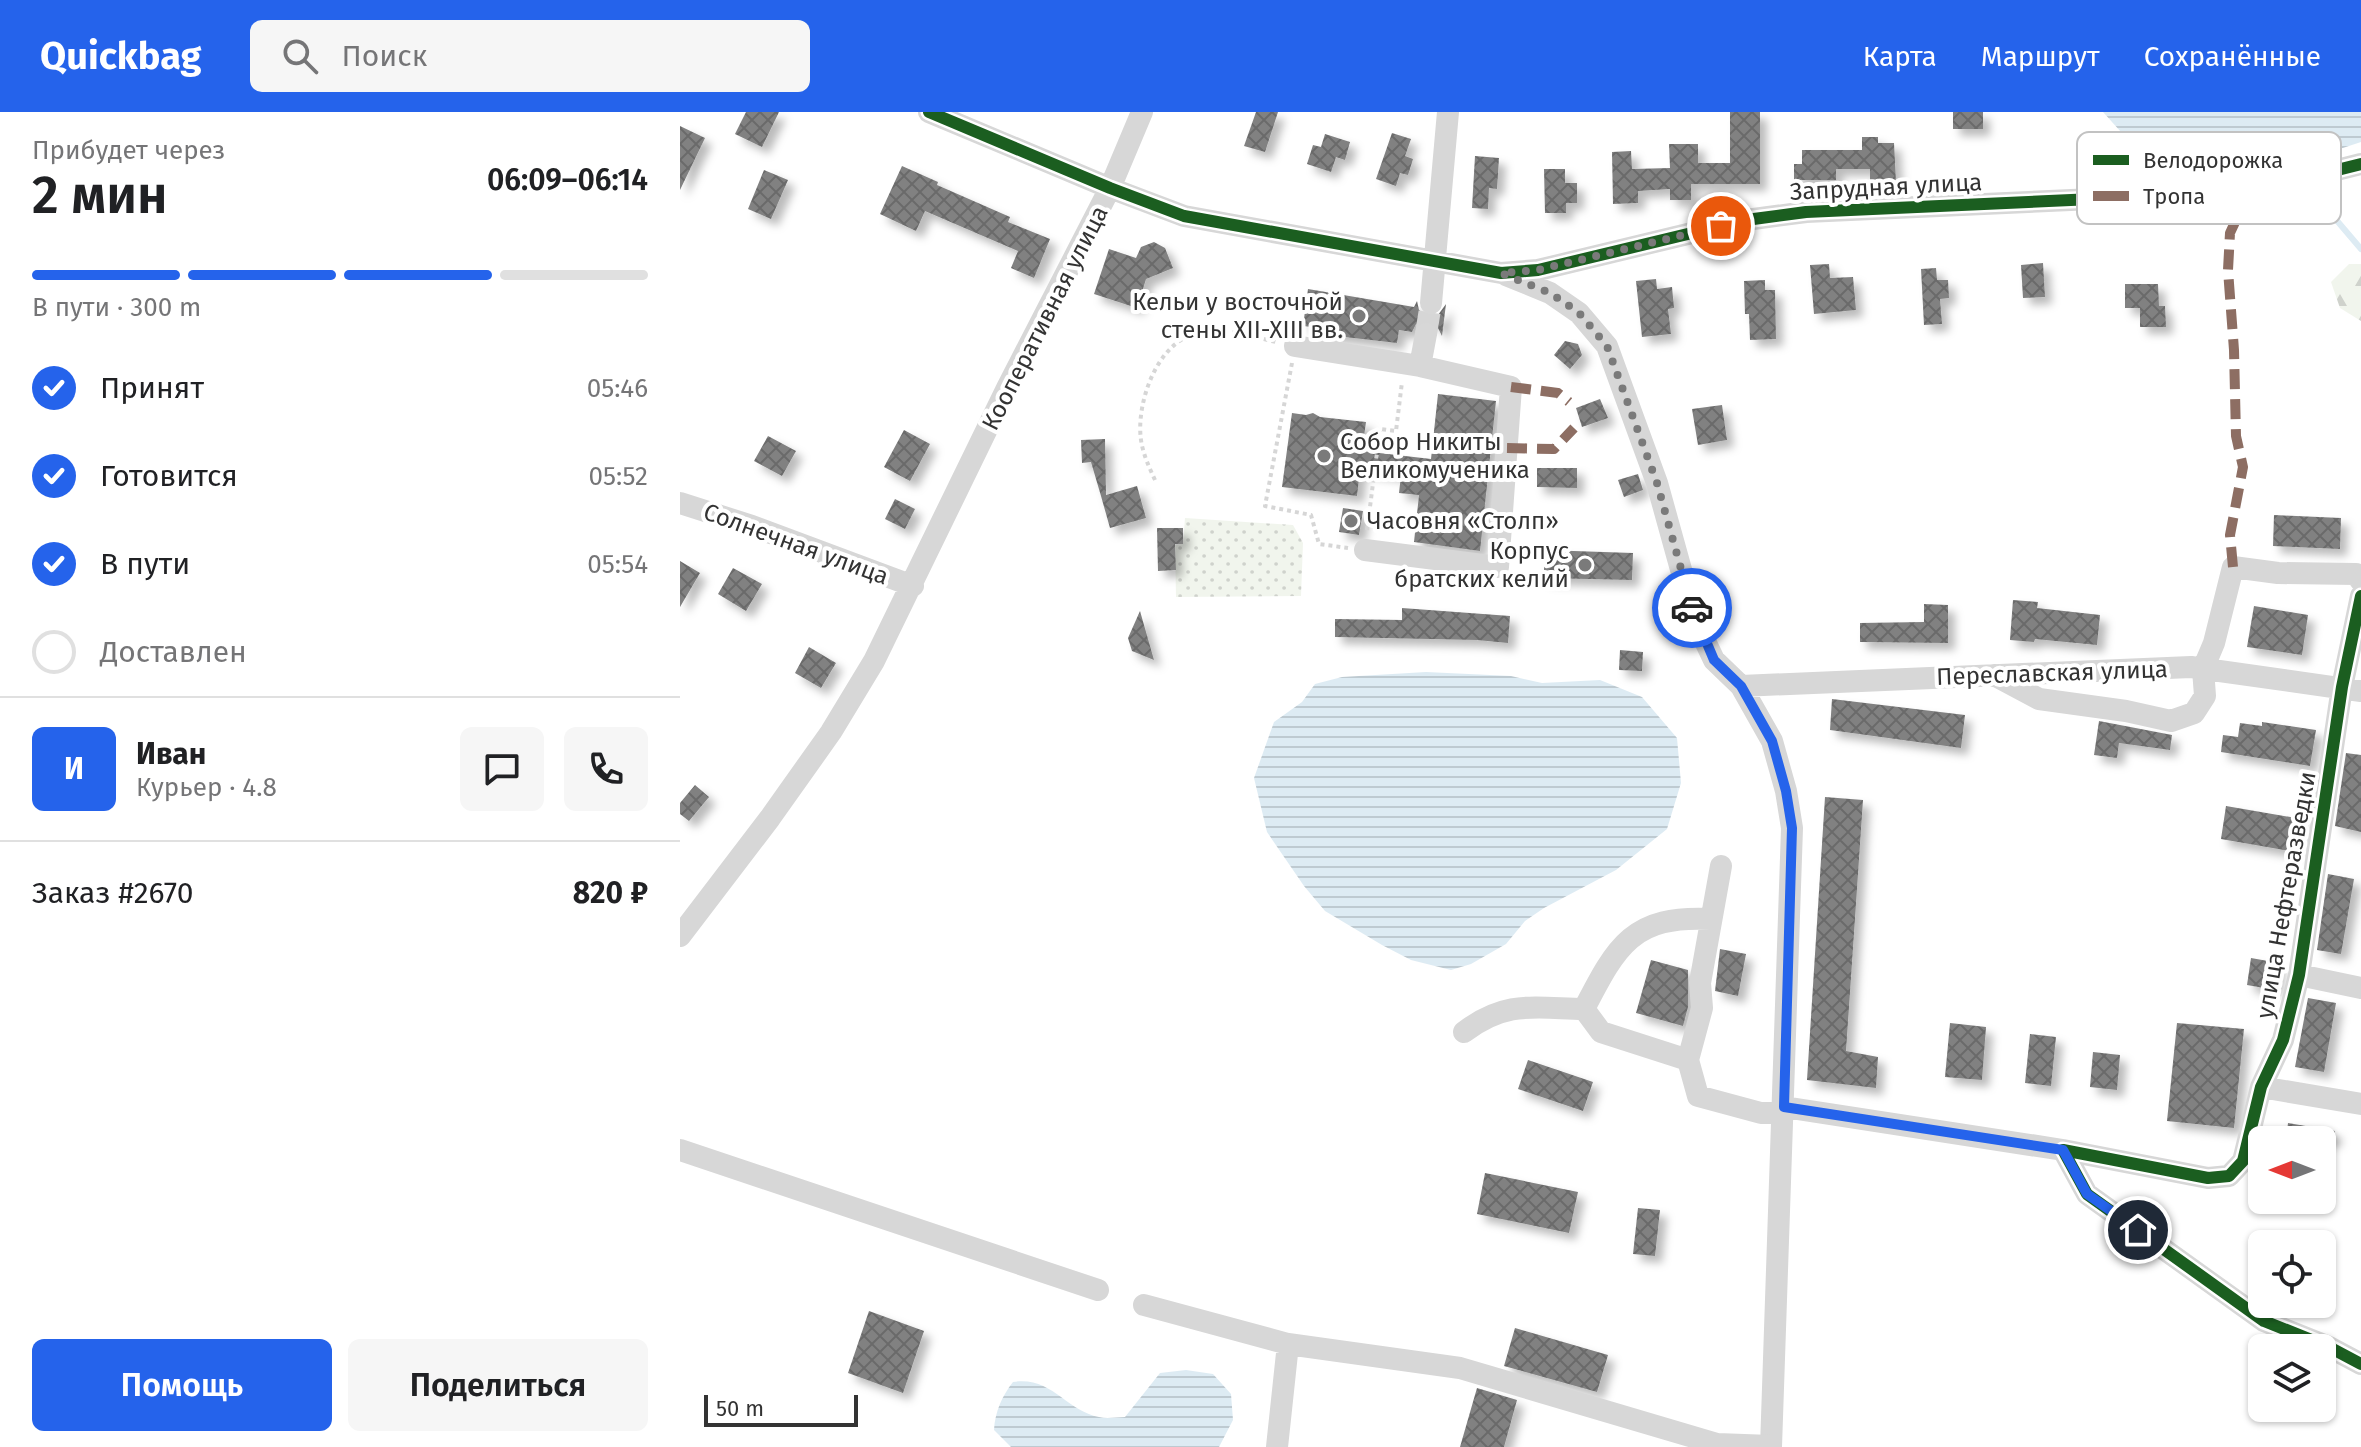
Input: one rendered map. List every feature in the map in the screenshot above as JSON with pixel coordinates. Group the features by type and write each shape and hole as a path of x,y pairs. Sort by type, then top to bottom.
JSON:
{"street":[{"name":"Запрудная улица","path":"929,112 1184,216 1501,273 1538,270 1746,220 1806,212 2077,200"},
{"name":"Кооперативная улица","path":"680,936 831,732 874,661 1007,388 1110,188 1142,112"},
{"path":"1431,303 1448,112"},
{"name":"Запрудная улица","path":"2341,169 2361,164"},
{"path":"1144,1305 1288,1344 1460,1368 1717,1444 1771,1446 1792,828 1786,791 1772,741 1741,686 1714,660 1695,620 1657,483 1607,346 1579,313 1560,300 1501,273"},
{"path":"1412,365 1426,334"},
{"path":"1295,346 1412,365 1511,387 1498,567 1365,550"},
{"name":"Солнечная улица","path":"680,503 752,526 913,586"},
{"path":"1994,675 2039,699 2126,711 2171,721 2194,713 2205,696 2203,669 2214,643 2233,567 2278,573 2356,574 2361,581"},
{"name":"улица Нефтеразведки","path":"2063,1150 2208,1178 2229,1176 2243,1161 2261,1087 2283,1040 2299,975 2352,689 2361,596"},
{"name":"Переславская улица","path":"1741,686 2203,669 2352,689"},
{"path":"1721,866 1700,983 1702,1008 1688,1060 1698,1096 1761,1113 1784,1110 2063,1150 2087,1194 2264,1321 2329,1347 2361,1364"},
{"path":"1584,1009 1604,970 1628,940 1652,923 1681,917 1711,919"},
{"path":"2299,975 2361,988"},
{"path":"1464,1032 1483,1018 1511,1007 1584,1009"},
{"path":"1584,1009 1601,1032 1688,1060"},
{"path":"2261,1087 2361,1104"},
{"path":"680,1150 1098,1290"},
{"path":"1277,1447 1288,1344"}],"path":[{"path":"1155,480 1140,438 1142,406 1152,375 1169,349 1190,335 1215,331 1295,346 1265,506 1311,515 1319,544 1365,550 1380,429 1396,431 1412,365"}],"green space":[{"path":"2349,264 2361,264 2361,321 2340,308 2331,282"},
{"path":"1185,518 1293,525 1303,543 1301,596 1176,597 1175,545 1183,544"}],"shaded area":[{"path":"2103,112 2361,112 2361,142 2341,149 2341,132 2121,132"},
{"path":"1426,672 1511,676 1542,683 1600,680 1642,697 1677,738 1681,783 1667,829 1616,870 1525,921 1506,944 1471,964 1451,970 1411,960 1325,911 1267,832 1254,778 1274,722 1302,702 1315,684 1342,677"},
{"path":"1186,1370 1213,1374 1231,1394 1233,1420 1219,1447 1011,1447 994,1430 1000,1404 1013,1382 1038,1384 1087,1414 1102,1418 1125,1417 1160,1373"}],"building":[{"path":"746,112 779,112 762,147 735,134"},
{"path":"1256,112 1278,112 1265,152 1244,146"},
{"path":"1730,112 1760,112 1760,184 1691,184 1691,200 1670,200 1670,189 1638,191 1638,203 1613,204 1612,152 1631,151 1632,169 1670,168 1669,144 1698,144 1698,163 1730,163"},
{"path":"1953,112 1983,112 1983,129 1953,129"},
{"path":"680,126 705,138 680,190"},
{"path":"1392,133 1411,139 1405,156 1413,159 1408,175 1400,173 1396,186 1376,179"},
{"path":"1325,134 1350,142 1345,160 1336,157 1331,172 1307,164 1313,145 1321,147"},
{"path":"1862,137 1878,137 1878,143 1894,143 1896,182 1870,182 1870,169 1836,169 1836,180 1794,180 1794,164 1802,164 1802,150 1862,150"},
{"path":"1475,156 1499,158 1497,189 1489,188 1488,209 1472,208"},
{"path":"902,166 1010,217 1008,222 1050,239 1034,278 1011,268 1018,251 925,211 916,231 880,214"},
{"path":"1544,169 1565,169 1565,183 1577,183 1577,203 1566,203 1566,213 1545,213"},
{"path":"764,170 788,180 771,219 748,209"},
{"path":"1154,242 1165,248 1173,268 1146,279 1137,308 1094,294 1109,249 1136,258 1141,247"},
{"path":"2043,263 2045,297 2023,298 2021,265"},
{"path":"1829,264 1830,278 1853,277 1856,310 1814,314 1810,265"},
{"path":"1936,268 1937,280 1948,280 1949,298 1940,299 1942,324 1924,325 1921,269"},
{"path":"1656,279 1657,289 1672,287 1674,308 1668,309 1671,334 1642,337 1636,281"},
{"path":"1765,280 1765,290 1775,290 1776,339 1750,340 1744,281"},
{"path":"2125,284 2158,284 2159,306 2165,306 2166,327 2140,327 2140,308 2125,308"},
{"name":"Кельи у восточной стены XII-XIII вв.","path":"1308,289 1414,307 1417,301 1419,310 1429,317 1438,315 1446,304 1442,336 1436,324 1428,320 1416,324 1412,332 1399,330 1397,343 1319,334 1320,328 1303,326"},
{"path":"1565,341 1578,344 1582,355 1570,369 1554,355"},
{"path":"1438,394 1496,401 1480,551 1414,542 1419,495 1399,493 1401,475 1360,470 1357,496 1282,487 1292,413 1313,413 1320,417 1366,422 1362,451 1431,459"},
{"path":"1600,399 1608,418 1582,427 1576,408"},
{"path":"1722,405 1727,440 1698,445 1692,409"},
{"path":"904,430 930,444 910,481 884,467"},
{"path":"768,436 796,451 782,476 754,461"},
{"path":"1105,439 1106,495 1137,486 1146,518 1110,528 1091,462 1082,463 1081,440"},
{"path":"1537,468 1577,468 1577,488 1537,487"},
{"path":"1638,474 1643,490 1624,497 1618,480"},
{"path":"895,499 915,509 905,529 885,519"},
{"name":"Часовня «Столп»","path":"1343,508 1363,511 1359,535 1339,532"},
{"path":"2274,515 2341,518 2340,549 2273,546"},
{"path":"1157,528 1183,528 1183,544 1175,544 1176,570 1158,571"},
{"name":"Корпус братских келий","path":"1544,550 1633,553 1632,580 1544,578"},
{"path":"680,561 700,573 680,607"},
{"path":"733,568 762,584 746,611 718,594"},
{"path":"2013,600 2038,602 2037,608 2100,615 2097,645 2035,639 2034,642 2010,640"},
{"path":"1924,604 1948,605 1948,643 1860,642 1860,623 1924,622"},
{"path":"2254,606 2308,615 2302,655 2247,647"},
{"path":"1402,608 1510,616 1508,643 1335,637 1335,619 1402,620"},
{"path":"1140,611 1154,660 1132,651 1128,638"},
{"path":"809,647 836,663 821,688 795,673"},
{"path":"1620,650 1643,652 1642,671 1619,670"},
{"path":"1832,699 1965,715 1961,748 1830,730"},
{"path":"2099,721 2172,735 2170,750 2119,743 2117,758 2094,755"},
{"path":"2262,722 2316,730 2310,766 2221,752 2223,735 2238,737 2240,723 2262,726"},
{"path":"2346,753 2361,755 2361,832 2335,826"},
{"path":"695,785 709,797 689,821 680,814 680,803"},
{"path":"1825,797 1863,800 1846,1051 1878,1057 1876,1088 1807,1080"},
{"path":"2226,806 2302,819 2296,852 2221,839"},
{"path":"2328,874 2354,879 2341,954 2317,950"},
{"path":"1720,949 1746,954 1738,996 1715,991"},
{"path":"2251,958 2279,963 2275,990 2247,985"},
{"path":"1651,960 1688,970 1688,1007 1683,1026 1636,1013"},
{"path":"2308,998 2336,1003 2324,1072 2295,1067"},
{"path":"1950,1023 1986,1027 1982,1080 1945,1077"},
{"path":"2177,1023 2244,1029 2234,1128 2167,1121"},
{"path":"2030,1034 2056,1037 2051,1086 2025,1083"},
{"path":"2093,1052 2120,1055 2117,1090 2090,1087"},
{"path":"1528,1060 1593,1082 1583,1111 1518,1089"},
{"path":"1485,1173 1578,1192 1569,1233 1477,1214"},
{"path":"1638,1208 1660,1210 1655,1256 1633,1254"},
{"path":"869,1311 924,1331 903,1393 848,1373"},
{"path":"1515,1328 1608,1355 1597,1392 1504,1366"},
{"path":"1477,1388 1517,1400 1504,1447 1460,1447"}],"waterway":[{"path":"2340,224 2361,249"}],"tunnel":[{"path":"1426,334 1431,303"}],"marked path":[{"path":"2233,567 2230,535 2243,467 2236,436 2228,270 2230,233 2234,224"},
{"path":"1511,387 1558,393 1569,402"},
{"path":"1507,448 1554,449 1574,428"}],"cycle path":[{"path":"929,112 1184,216 1501,273 1538,270 1746,220 1806,212 2077,200"},
{"path":"2341,169 2361,164"},
{"path":"2361,596 2342,687 2299,975 2283,1040 2261,1087 2243,1161 2229,1176 2208,1178 2063,1150 2087,1194 2264,1321 2329,1347 2361,1364"}],"way so far":[{"path":"1692,608 1657,483 1607,346 1579,313 1565,303 1550,293 1501,273 1538,270 1721,226"}],"place":[{"name":"Кельи у восточной стены XII-XIII вв.","path":"1359,316"},
{"name":"Собор Никиты Великомученика","path":"1324,456"},
{"name":"Часовня «Столп»","path":"1351,521"},
{"name":"Корпус братских келий","path":"1585,565"}],"route":[{"path":"1692,608 1714,660 1741,686 1772,741 1786,791 1792,828 1784,1107 2063,1150 2087,1194 2138,1230"}]}
